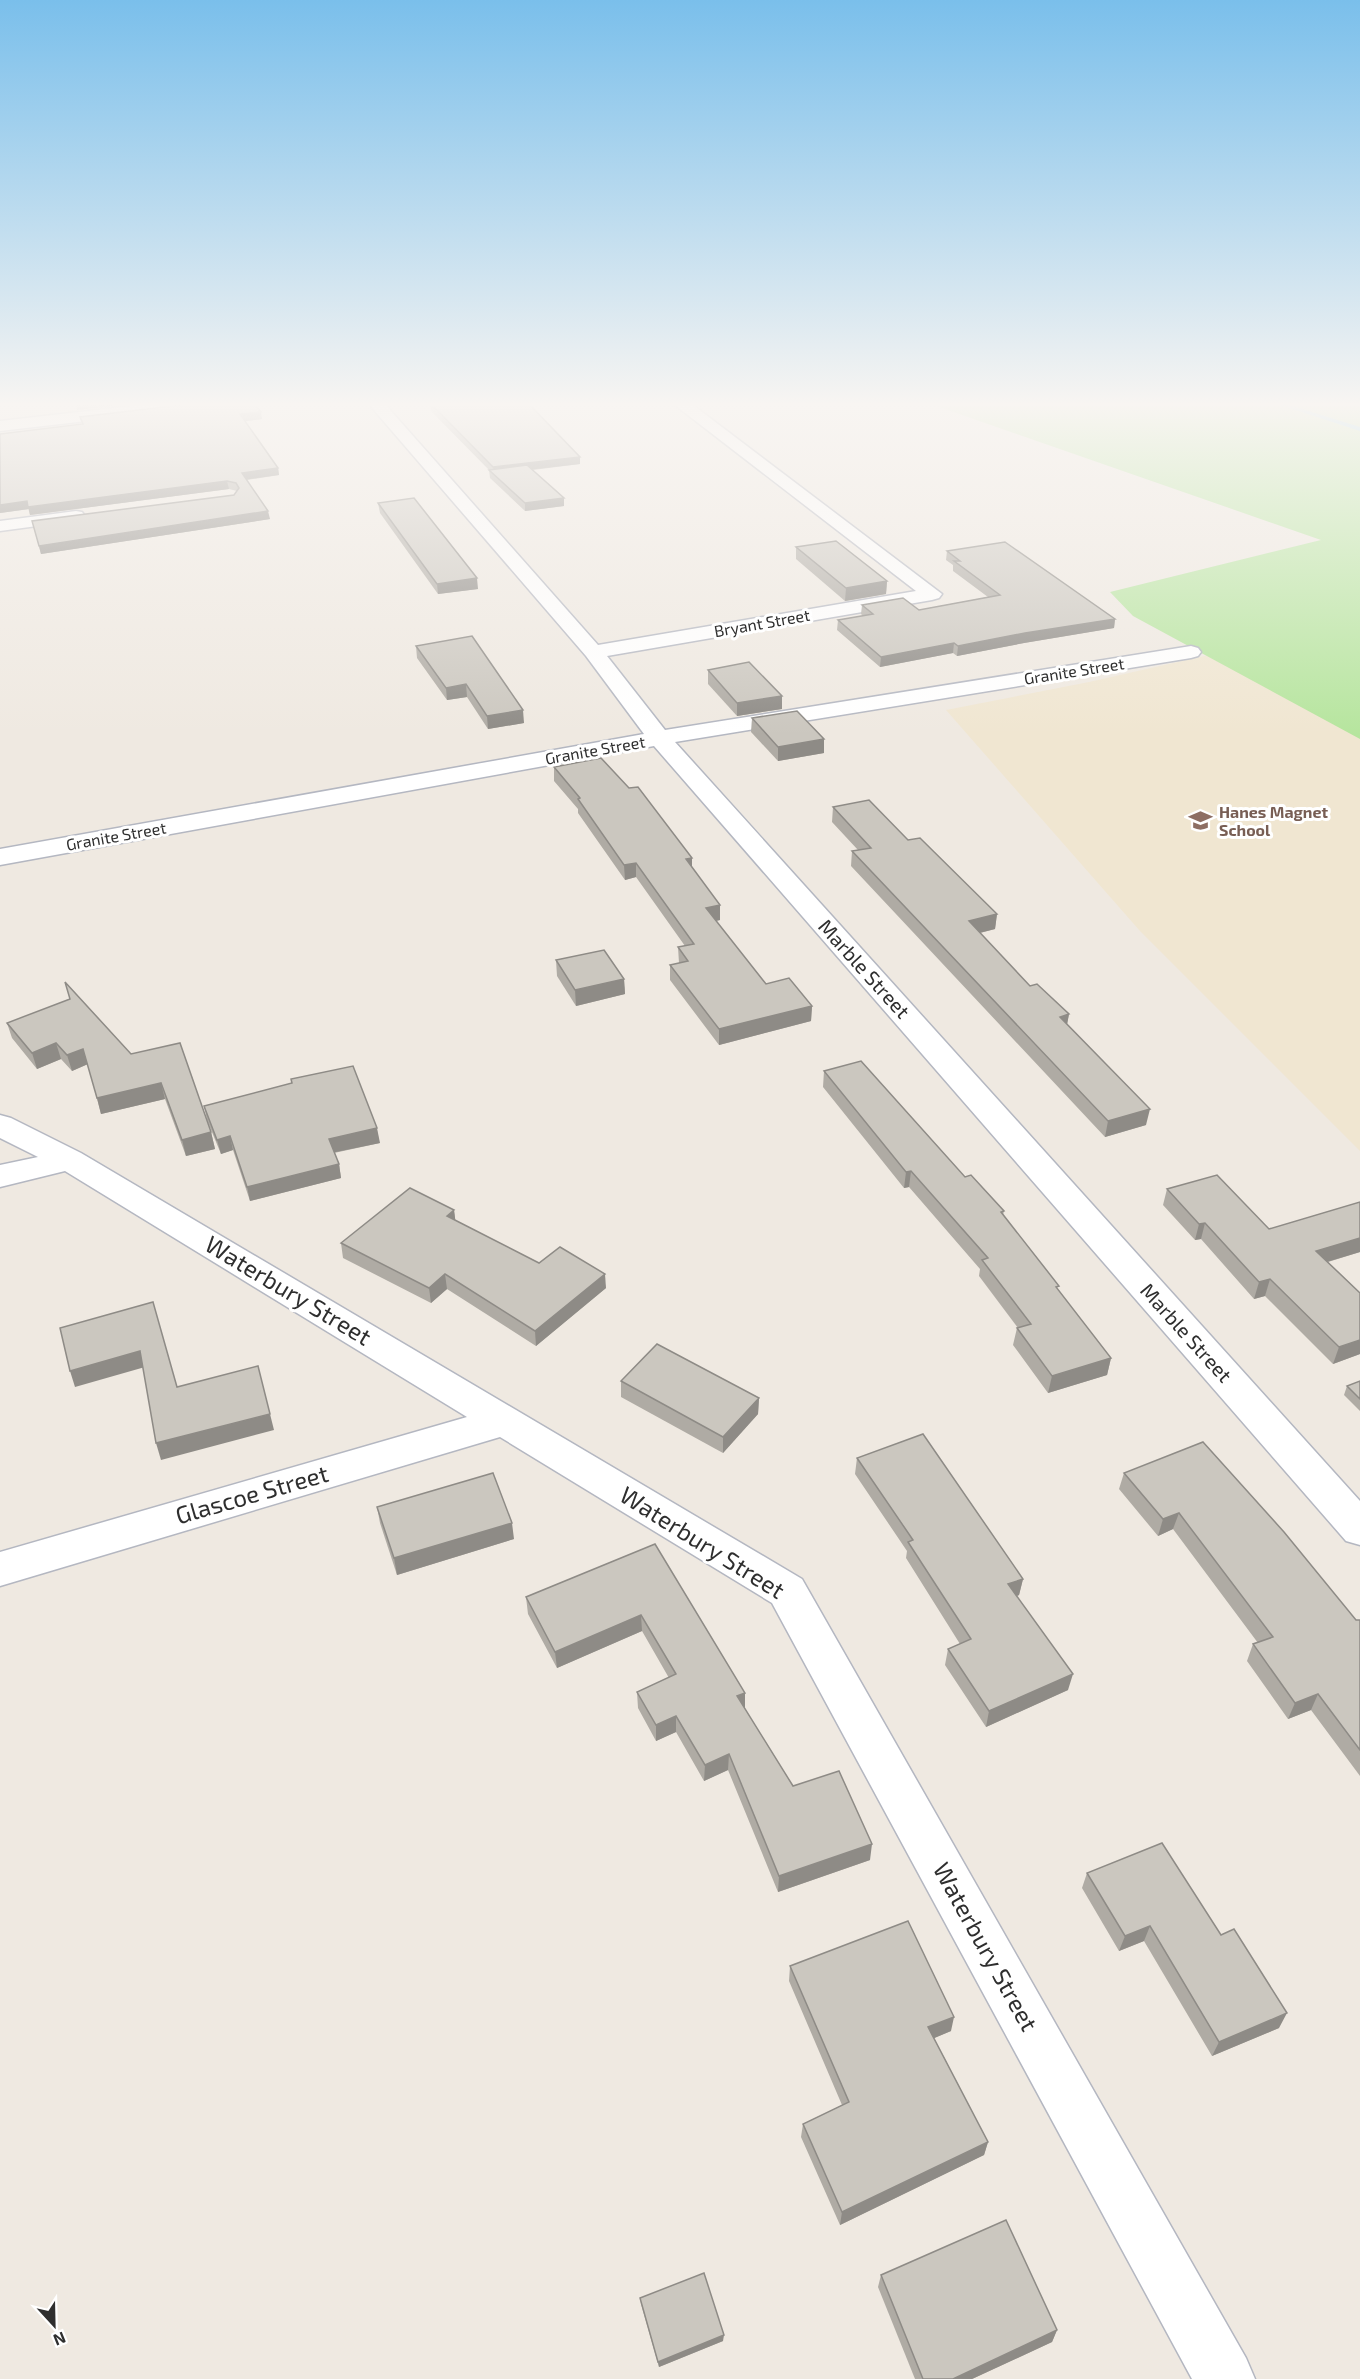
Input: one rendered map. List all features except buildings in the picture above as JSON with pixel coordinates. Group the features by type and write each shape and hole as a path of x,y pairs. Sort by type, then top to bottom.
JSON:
{"street":[{"name":"Marble Street","path":"471,513 592,652 659,738 1360,1529"},
{"name":"Bryant Street","path":"592,652 932,594 825,513"},
{"path":"0,526 92,514"},
{"name":"Granite Street","path":"0,857 659,738 1191,652"},
{"name":"Waterbury Street","path":"0,1125 70,1160 787,1591 1225,2379"},
{"path":"0,1176 70,1160"},
{"name":"Glascoe Street","path":"0,1569 504,1421"}],"shaded area":[{"name":"Hanes Magnet School","path":"1360,621 1360,1151 1140,931 946,710 1089,682"}],"green space":[{"path":"1244,513 1360,513 1360,739 1133,616 1110,592 1321,540"}],"place":[{"name":"Hanes Magnet School","path":"1201,821"}]}
